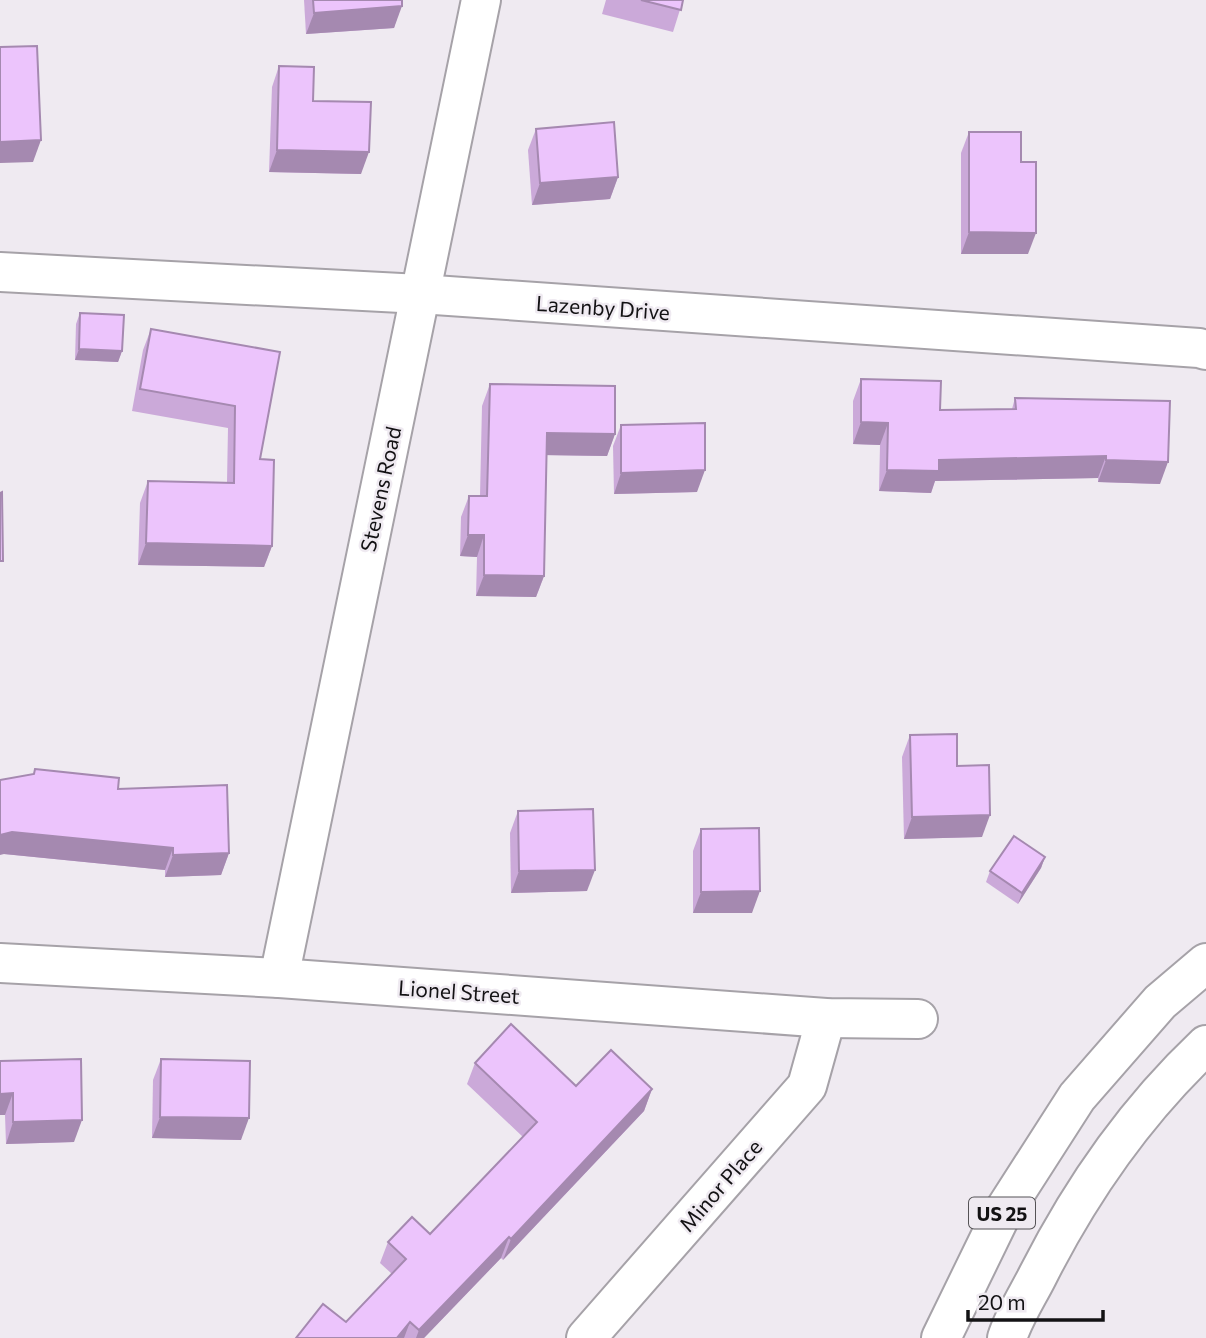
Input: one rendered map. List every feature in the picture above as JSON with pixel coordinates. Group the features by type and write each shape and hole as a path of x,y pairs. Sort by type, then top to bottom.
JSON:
{"main road":[{"name":"Stevens Road","path":"279,978 481,0"},
{"name":"Lazenby Drive","path":"0,272 420,294 1199,348 1206,351"},
{"name":"Lionel Street","path":"0,963 279,978 826,1018 918,1019"},
{"name":"US 25","path":"941,1338 1000,1217 1077,1097 1160,1002 1206,963"},
{"name":"Minor Place","path":"586,1338 807,1086 826,1018"},
{"path":"1008,1335 1049,1254 1093,1177 1133,1124 1206,1045"}],"building":[{"path":"313,0 402,0 402,6 314,13"},
{"path":"641,0 683,0 681,10"},
{"path":"37,46 41,140 0,142 0,47"},
{"path":"279,66 314,67 313,101 371,102 369,152 277,150"},
{"path":"614,122 618,177 540,183 536,129"},
{"path":"969,132 1021,132 1021,162 1036,162 1036,233 969,232"},
{"path":"80,313 124,315 122,351 79,349"},
{"path":"151,329 280,352 260,459 274,460 272,546 146,543 148,481 234,483 235,406 140,389"},
{"path":"861,379 941,381 940,410 1016,409 1015,398 1170,401 1168,462 1106,460 1106,456 939,460 939,471 887,470 888,423 861,422"},
{"path":"490,384 615,386 615,434 547,433 544,576 484,575 484,535 468,535 469,496 487,496"},
{"path":"705,423 705,470 621,473 621,425"},
{"path":"2,492 3,561 0,561 0,493"},
{"path":"957,734 957,766 989,765 990,815 912,817 910,735"},
{"path":"35,769 119,778 118,789 227,785 229,853 173,855 173,848 12,832 0,835 0,780 34,774"},
{"path":"593,809 595,870 519,871 518,811"},
{"path":"759,828 760,891 701,892 701,829"},
{"path":"1014,836 1045,857 1022,893 990,871"},
{"path":"511,1024 576,1086 611,1050 652,1089 511,1239 509,1237 419,1330 410,1322 397,1338 296,1338 323,1304 346,1322 406,1259 388,1242 412,1217 430,1234 537,1122 475,1063"},
{"path":"81,1059 82,1120 13,1122 13,1093 0,1094 0,1061"},
{"path":"161,1059 250,1061 249,1118 160,1117"}]}
